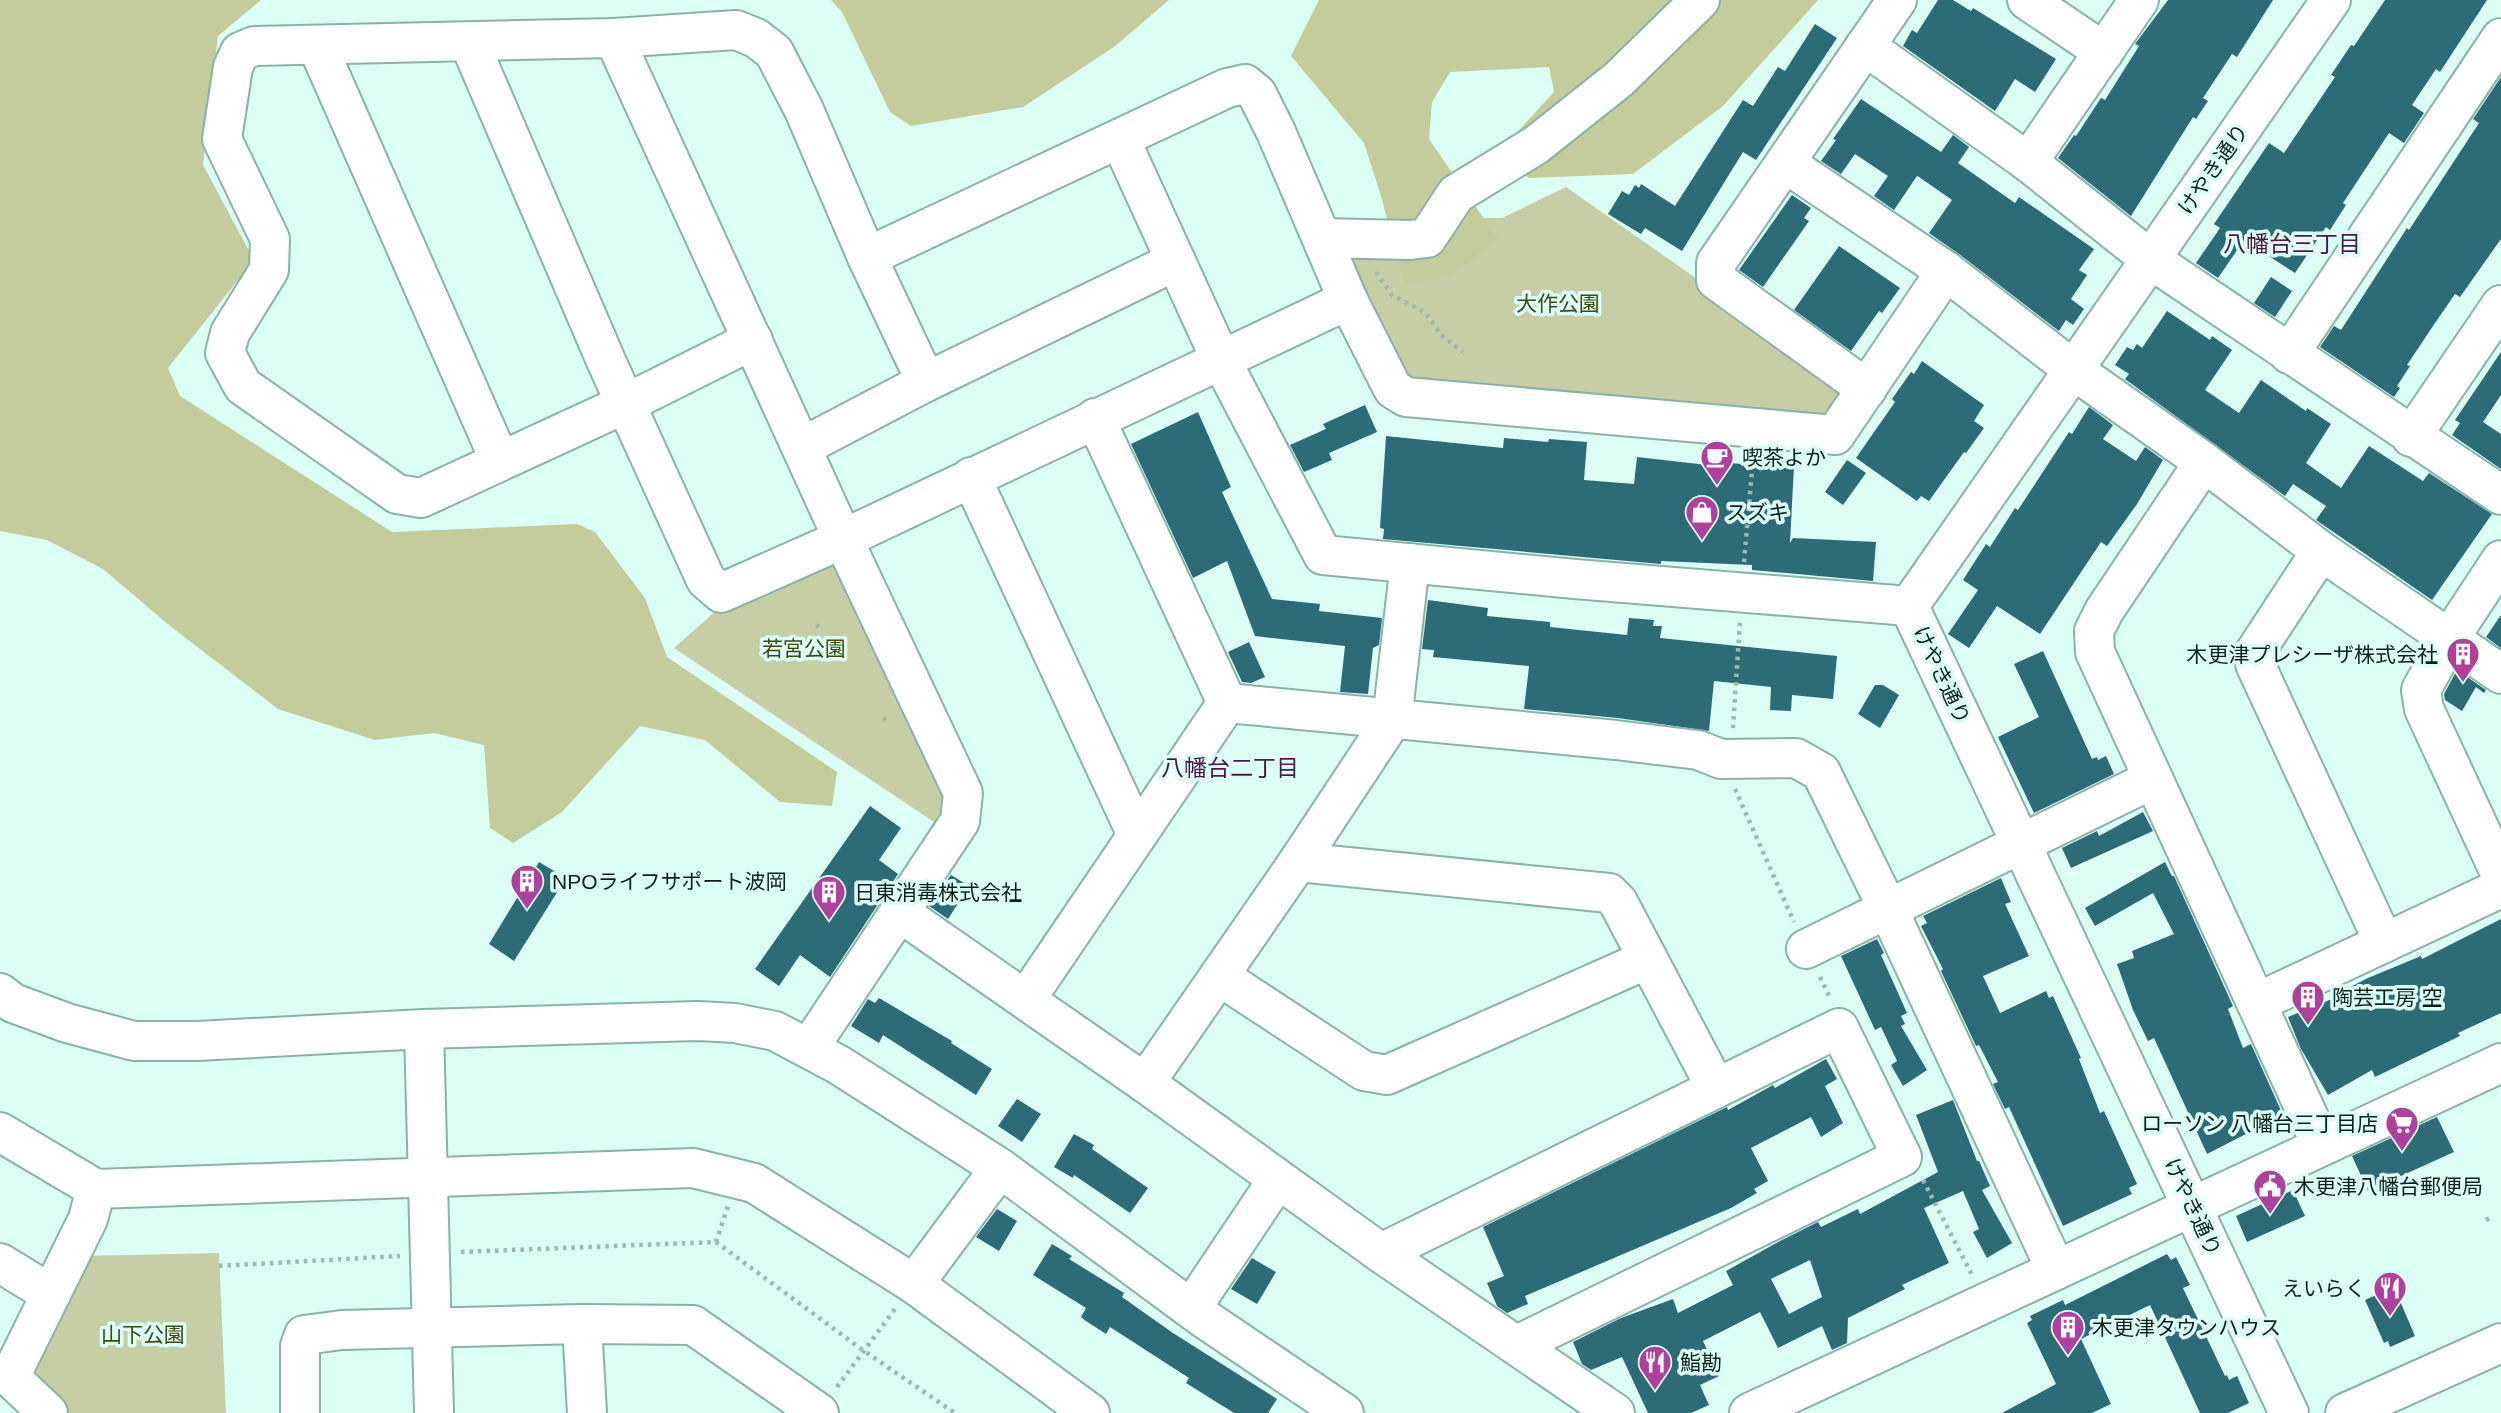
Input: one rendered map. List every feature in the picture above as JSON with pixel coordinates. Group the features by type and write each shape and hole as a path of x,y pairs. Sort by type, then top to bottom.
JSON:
{"street":[{"path":"1322,238 1427,238 1456,194 1536,145 1619,79 1700,0"},
{"path":"1867,389 1716,280 1716,264 1897,0"},
{"path":"2026,0 2104,52"},
{"path":"2028,162 2139,0"},
{"name":"けやき通り","path":"2288,1413 1909,606 2331,0"},
{"path":"752,340 626,403 421,498 397,494 243,386 225,353 230,333 269,270 270,239 222,139 233,67 240,52 254,46 614,38 736,30 757,38 774,51 804,110 867,257 926,382"},
{"path":"614,38 843,539 963,793 960,821 809,1048"},
{"path":"2289,354 2501,38"},
{"path":"469,42 706,580 721,593 843,539 1348,300"},
{"path":"317,45 500,461"},
{"path":"1865,46 2028,162 2150,260 2501,495"},
{"path":"867,257 1227,88 1245,84 1257,94 1276,132 1348,300 1393,389 1406,397 1835,435 1945,271"},
{"path":"1120,139 1221,360 1323,555 1410,563 1743,578 1909,606"},
{"path":"1785,163 1945,271 2074,371 2204,462 2321,551 2501,674"},
{"path":"802,447 926,382 1176,261"},
{"path":"2411,437 2501,305"},
{"path":"1095,418 1227,703"},
{"path":"2204,462 2104,611 2094,631 2095,652 2151,780 2322,1146"},
{"path":"971,477 1138,835"},
{"path":"2321,551 2255,653 2255,664 2384,943"},
{"path":"2501,561 2449,639 2421,690 2424,709 2501,875"},
{"path":"1145,1083 1298,862 1392,720 1410,563"},
{"path":"1227,703 1616,740 1698,750 1721,759 1731,749 1796,758 1821,772 1888,909 2056,1270"},
{"path":"1026,999 1227,703"},
{"path":"1807,948 2151,780"},
{"path":"1298,862 1609,893 1618,902 1716,1088"},
{"path":"2256,1003 2501,888"},
{"path":"899,912 1145,1083 1381,1253 1615,1413"},
{"path":"1219,976 1364,1071 1387,1075 1648,959"},
{"path":"0,993 13,1003 67,1023 134,1041 197,1041 424,1029 698,1021 735,1023 775,1031 809,1048 1000,1168 1191,1309 1344,1413"},
{"path":"1381,1253 1839,1028 1902,1157 1517,1345"},
{"path":"424,1029 435,1413"},
{"path":"1749,1413 1985,1300 2056,1270 2501,1063"},
{"path":"0,1132 96,1189 693,1168 737,1177 754,1182 914,1284 1090,1413"},
{"path":"914,1284 1000,1168"},
{"path":"1191,1309 1278,1179"},
{"path":"48,1413 10,1377 88,1219 96,1189"},
{"path":"0,1263 51,1294"},
{"path":"582,1324 587,1413"},
{"path":"300,1413 300,1346 304,1335 342,1330 582,1324 693,1325 818,1413"},
{"path":"2345,1413 2501,1343"}],"path":[{"path":"1373,269 1392,295 1426,313 1441,335 1462,352"},
{"path":"1731,749 1756,429"},
{"path":"219,1266 716,1242 864,1351 955,1413"},
{"path":"818,1413 914,1284"}],"green space":[{"path":"0,0 261,0 218,36 203,165 254,260 168,368 180,396 392,532 577,524 595,532 645,598 667,657 837,772 832,806 780,802 705,740 640,726 562,812 513,843 490,828 484,745 434,733 375,740 278,709 170,626 103,569 47,540 0,531"},
{"path":"831,0 1169,0 1114,47 1023,107 911,126 890,112 842,12"},
{"path":"1319,0 1818,0 1723,106 1633,174 1528,178 1509,141 1554,92 1549,67 1450,72 1432,102 1429,139 1498,239 1453,275 1405,286 1364,143 1291,56"},
{"name":"大作公園","path":"1566,187 1841,380 1843,402 1835,418 1409,393 1337,254 1480,218 1502,218"},
{"name":"若宮公園","path":"830,559 845,568 949,794 940,826 674,648 717,610"},
{"name":"山下公園","path":"219,1253 226,1413 65,1413 32,1384 31,1366 81,1256"}],"building":[{"path":"1938,0 1953,0 1971,11 1973,8 2056,59 2035,92 2015,79 1995,111 1903,46 1912,30 1917,33"},
{"path":"2168,0 2273,0 2237,57 2232,54 2203,98 2208,101 2196,119 2193,117 2131,216 2058,158 2101,98 2105,100 2139,46 2135,44"},
{"path":"2385,0 2487,0 2440,72 2436,69 2412,105 2424,113 2404,143 2389,133 2343,203 2346,205 2330,230 2326,227 2295,273 2244,240 2218,278 2196,263 2220,228 2214,224 2269,143 2284,153 2335,77 2331,75"},
{"path":"1815,24 1837,38 1756,160 1743,152 1682,251 1645,228 1641,234 1608,214 1622,191 1629,195 1635,185 1639,188 1641,184 1675,206 1743,100 1753,106 1778,67 1785,71"},
{"path":"2501,77 2501,239 2460,297 2455,294 2435,323 2407,365 2410,366 2397,386 2400,388 2394,397 2320,347 2334,326 2341,330 2407,228 2409,230 2479,123 2473,119"},
{"path":"1861,99 1941,152 1953,135 1969,147 1958,163 2015,203 2019,197 2094,249 2079,270 2087,275 2071,299 2084,309 2073,325 2066,320 2059,331 1929,233 1952,200 1919,177 1917,176 1894,210 1874,196 1888,176 1855,154 1841,174 1821,161"},
{"path":"1792,195 1811,208 1804,218 1809,221 1763,287 1739,270"},
{"path":"1839,246 1900,288 1882,313 1879,311 1851,351 1794,310"},
{"path":"2271,277 2292,291 2275,317 2254,303"},
{"path":"2167,311 2210,340 2212,336 2232,350 2205,390 2239,413 2261,380 2306,411 2307,408 2331,424 2306,463 2341,488 2369,446 2423,481 2429,473 2492,514 2432,600 2316,520 2326,506 2293,484 2285,496 2125,379 2129,374 2115,365 2127,347 2133,350 2137,344 2142,348"},
{"path":"2501,352 2501,395 2483,422 2501,434 2501,469 2452,435 2460,423 2455,420"},
{"path":"1922,361 1984,405 1974,421 1984,428 1929,501 1921,496 1917,501 1856,458 1895,402 1892,399"},
{"path":"1365,405 1377,432 1329,453 1332,460 1304,472 1290,445 1326,429 1323,424"},
{"path":"2089,407 2113,425 2103,439 2136,461 2145,447 2163,460 2137,504 2107,546 2101,542 2040,634 1997,606 1969,648 1948,634 1978,590 1963,580 1986,544 1990,547 2015,508 2018,510 2069,432 2072,434"},
{"path":"1198,412 1231,487 1222,492 1272,599 1320,604 1319,611 1382,618 1379,645 1373,648 1368,694 1340,692 1345,646 1255,636 1227,561 1193,578 1131,444"},
{"path":"1386,436 1503,448 1504,438 1587,442 1584,480 1634,484 1637,457 1725,467 1725,463 1794,466 1790,543 1793,538 1876,542 1873,581 1752,570 1752,565 1661,561 1661,564 1383,539 1384,529 1380,528"},
{"path":"1847,460 1866,473 1843,505 1825,492"},
{"path":"1428,600 1488,608 1487,616 1550,622 1550,627 1627,635 1629,618 1654,620 1653,626 1662,626 1660,638 1837,656 1833,699 1792,695 1791,711 1770,710 1771,687 1714,681 1709,731 1618,718 1524,709 1529,666 1433,657 1434,650 1422,649"},
{"path":"2501,615 2501,648 2486,637"},
{"path":"1249,642 1265,677 1251,683 1242,682 1228,652"},
{"path":"2043,651 2092,759 2097,757 2098,760 2106,756 2114,774 2034,813 1998,737 2039,717 2014,664"},
{"path":"2457,670 2486,690 2484,693 2476,687 2462,711 2445,700 2444,694"},
{"path":"1875,685 1883,685 1899,695 1880,728 1858,714"},
{"name":"日東消毒株式会社","path":"870,806 901,828 879,860 898,874 830,977 800,955 779,986 755,969"},
{"path":"2143,812 2153,831 2071,868 2062,848 2097,831 2099,836"},
{"name":"NPOライフサポート波岡","path":"539,862 566,878 514,961 489,944"},
{"path":"2165,862 2174,876 2233,1006 2228,1009 2243,1048 2251,1044 2283,1115 2207,1154 2154,1038 2148,1041 2133,1010 2117,964 2134,958 2132,951 2174,934 2153,893 2095,926 2085,908"},
{"path":"951,875 969,886 948,919 929,906"},
{"path":"2001,878 2011,902 2005,904 2029,956 1983,976 2000,1013 2046,991 2049,998 2053,996 2081,1058 2079,1059 2100,1113 2104,1111 2137,1184 2129,1188 2132,1194 2063,1226 2009,1107 2005,1109 1993,1084 1998,1082 1979,1045 1976,1046 1921,926 1927,923 1923,916"},
{"path":"2501,919 2501,1013 2375,1077 2372,1070 2328,1095 2301,1049 2288,1017 2344,994 2342,991 2368,978 2421,956 2422,959"},
{"path":"1877,939 1884,953 1881,955 1907,1013 1901,1016 1905,1024 1901,1026 1927,1070 1903,1086 1891,1065 1897,1061 1881,1027 1875,1030 1841,956"},
{"path":"879,998 952,1041 951,1043 992,1069 976,1095 883,1035 879,1043 851,1026 868,999 875,1003"},
{"path":"1826,1059 1837,1079 1825,1086 1843,1123 1821,1137 1811,1117 1751,1148 1768,1181 1754,1189 1757,1193 1731,1208 1525,1296 1528,1304 1507,1313 1497,1306 1487,1283 1504,1276 1483,1227 1727,1107 1728,1110 1773,1085 1775,1088"},
{"path":"1017,1099 1041,1114 1022,1142 998,1126"},
{"path":"1953,1100 1990,1186 1982,1190 2012,1243 1987,1258 1973,1232 1979,1229 1963,1191 1924,1208 1949,1263 1902,1285 1905,1289 1848,1318 1847,1343 1832,1350 1822,1326 1778,1348 1760,1312 1703,1341 1719,1376 1700,1385 1709,1405 1691,1413 1648,1413 1622,1357 1591,1370 1582,1364 1573,1342 1621,1318 1673,1299 1678,1313 1733,1285 1726,1271 1780,1241 1818,1222 1821,1227 1858,1209 1860,1214 1938,1172 1916,1115","holes":["1810,1260 1822,1297 1789,1314 1771,1279"]},
{"name":"ローソン 八幡台三丁目店","path":"2437,1117 2454,1152 2368,1191 2352,1156"},
{"path":"1074,1134 1094,1145 1092,1149 1148,1188 1130,1213 1074,1175 1073,1178 1054,1167"},
{"path":"2293,1190 2305,1216 2247,1242 2236,1216"},
{"path":"997,1209 1017,1221 999,1251 976,1237"},
{"path":"1052,1244 1072,1256 1069,1259 1124,1293 1122,1297 1173,1333 1277,1399 1268,1413 1234,1413 1186,1383 1189,1378 1110,1327 1106,1334 1086,1321 1081,1317 1086,1308 1033,1275"},
{"path":"2167,1254 2171,1260 2176,1257 2190,1285 2183,1288 2225,1376 2227,1375 2229,1380 2237,1376 2249,1403 2228,1413 2200,1413 2150,1305 2081,1339 2111,1404 2092,1413 2002,1413 2056,1384 2027,1323 2032,1320 2030,1316 2063,1300 2065,1305"},
{"path":"1252,1258 1276,1272 1257,1304 1231,1289"},
{"name":"えいらく","path":"2394,1287 2415,1336 2390,1347 2388,1341 2384,1343 2365,1300"}],"place":[{"name":"喫茶よか","path":"1717,487"},
{"name":"スズキ","path":"1702,542"},
{"name":"木更津プレシーザ株式会社","path":"2463,684"},
{"name":"NPOライフサポート波岡","path":"527,911"},
{"name":"日東消毒株式会社","path":"829,922"},
{"name":"陶芸工房 空","path":"2308,1027"},
{"name":"ローソン 八幡台三丁目店","path":"2402,1153"},
{"name":"木更津八幡台郵便局","path":"2270,1216"},
{"name":"えいらく","path":"2390,1318"},
{"name":"木更津タウンハウス","path":"2068,1357"},
{"name":"鮨勘","path":"1655,1392"}],"district":[{"name":"八幡台三丁目","path":"2292,244"},
{"name":"八幡台二丁目","path":"1230,768"}]}
